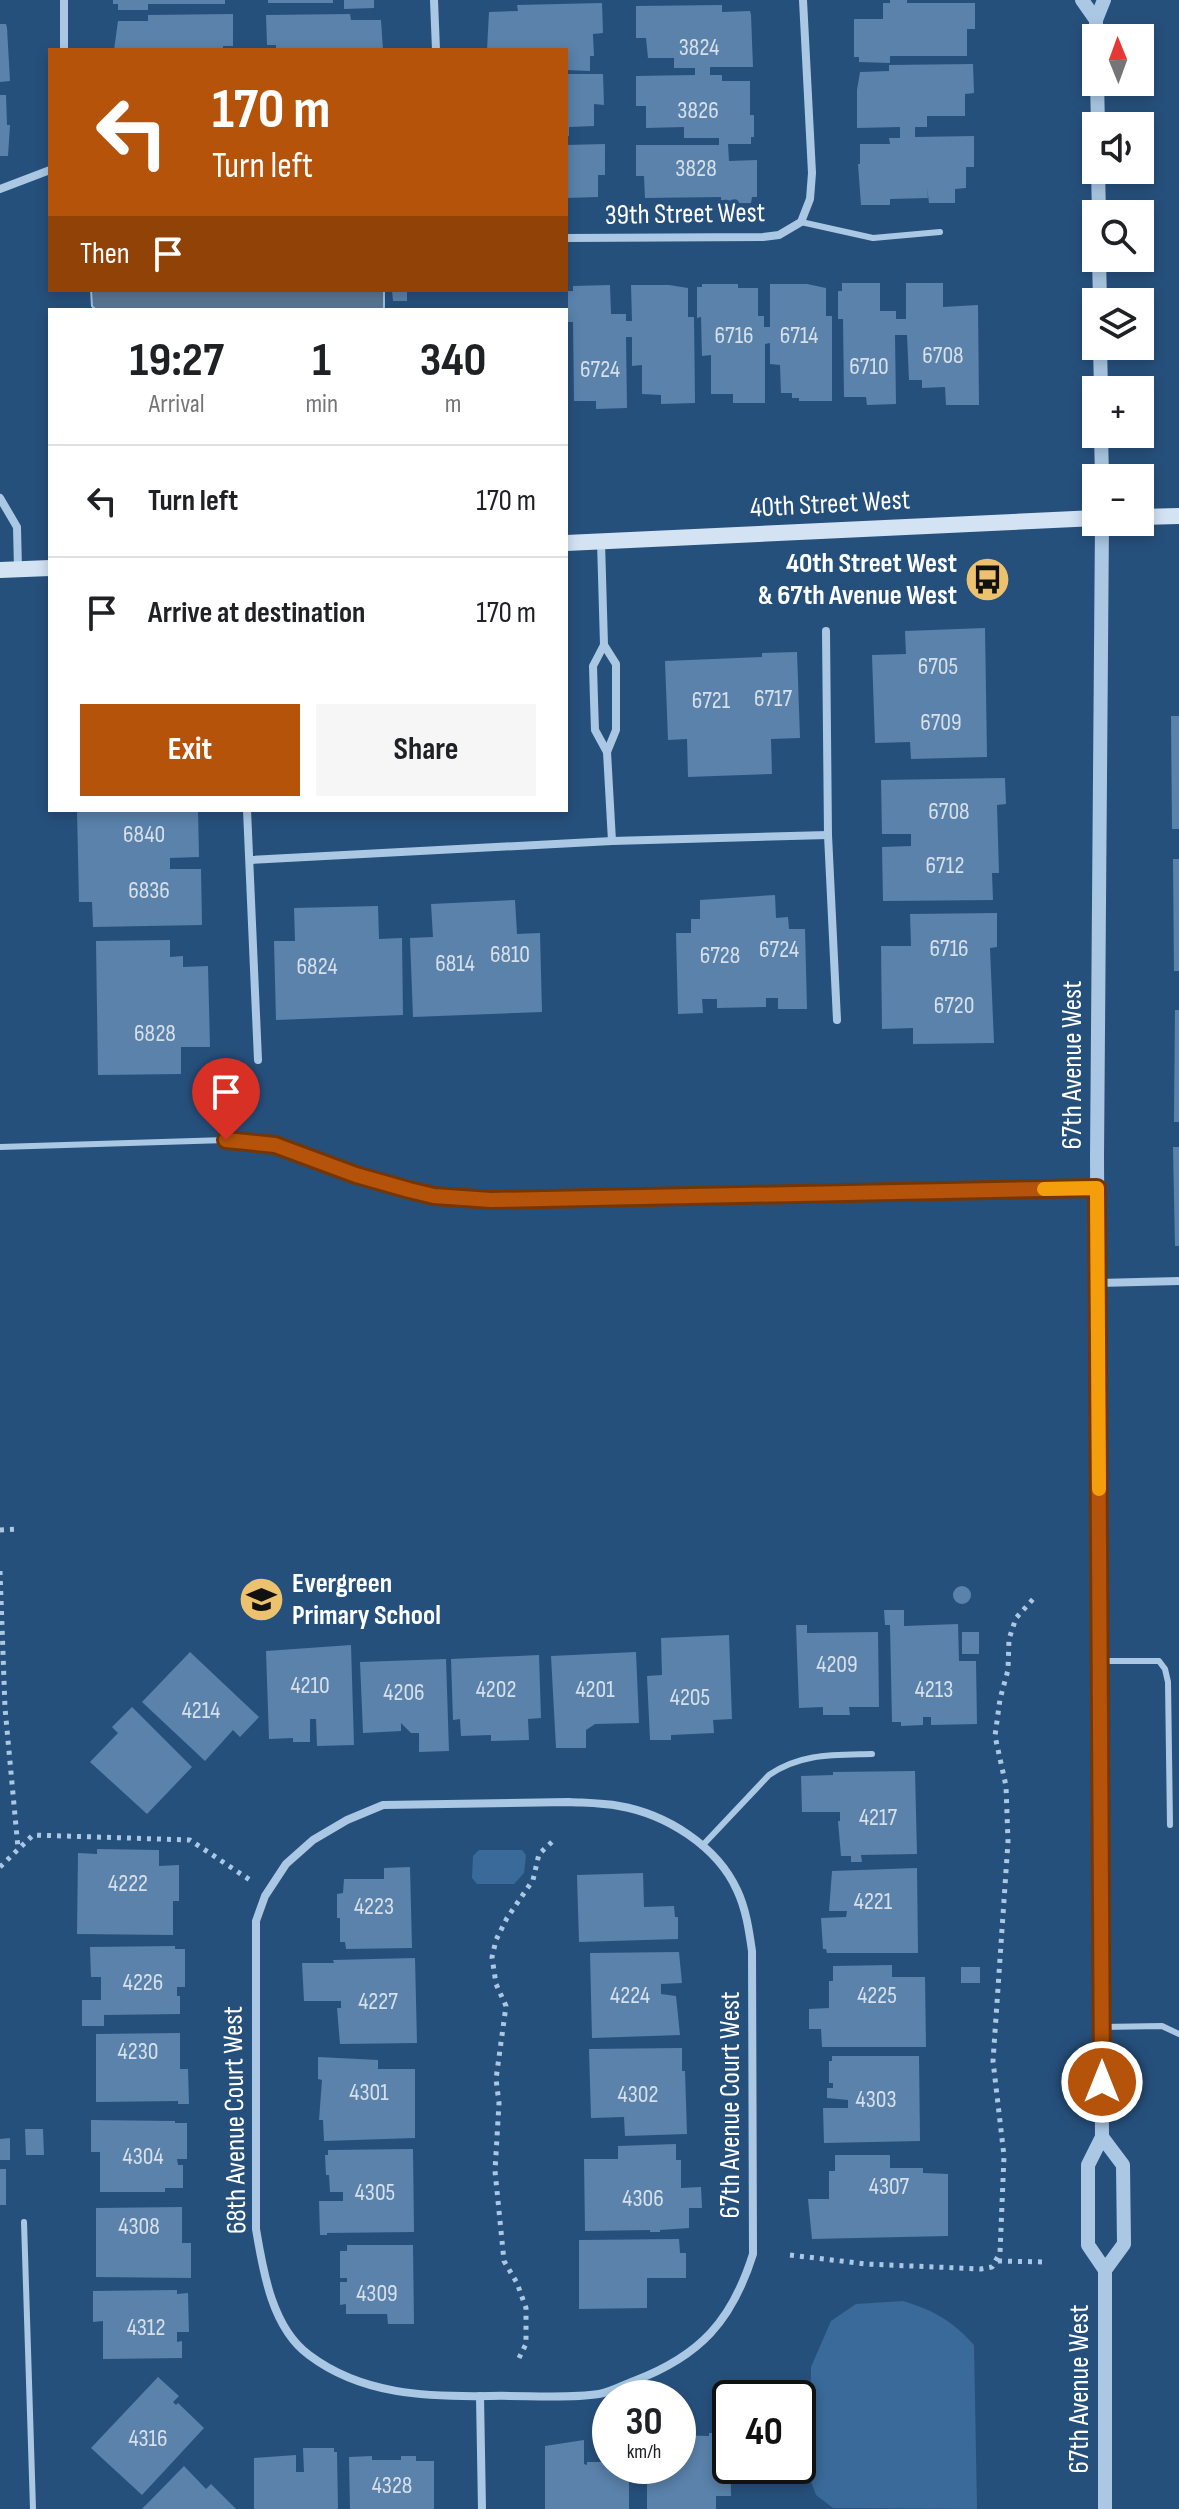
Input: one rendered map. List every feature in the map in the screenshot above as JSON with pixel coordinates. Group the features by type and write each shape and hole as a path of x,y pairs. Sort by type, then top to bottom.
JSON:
{"main road":[{"path":"1154,517 1179,516"},
{"name":"40th Street West","path":"568,543 1082,519"},
{"path":"0,570 48,568"}],"street":[{"path":"64,0 64,48"},
{"path":"434,0 436,48"},
{"path":"801,222 810,199 812,173 803,0"},
{"path":"1082,0 1096,20"},
{"path":"1096,24 1104,0"},
{"path":"0,189 48,171"},
{"name":"39th Street West","path":"568,238 763,237 779,235 801,222"},
{"path":"0,498 17,527 18,569"},
{"name":"67th Avenue West","path":"1102,536 1097,1188 1102,2137 1088,2165 1088,2245 1105,2270 1105,2509"},
{"path":"601,541 604,645 593,666 594,715 595,730 607,752 612,841"},
{"path":"826,631 828,835 837,1020"},
{"path":"604,645 616,664 617,680 616,730 607,752"},
{"path":"247,812 258,1060"},
{"path":"251,860 612,841 828,835"},
{"path":"1098,1283 1179,1281"},
{"name":"67th Avenue Court West","path":"480,2396 601,2394 658,2372 685,2356 728,2313 743,2286 753,2254 752,1951 737,1889 721,1865 694,1837 661,1819 620,1806 569,1802 500,1803"},
{"name":"68th Avenue Court West","path":"480,2396 409,2395 370,2385 338,2373 307,2354 285,2327 270,2294 256,2229 256,1921 267,1892 286,1864 313,1840 347,1820 383,1805 500,1803"},
{"name":"67th Avenue West","path":"1102,2137 1123,2165 1124,2244 1105,2270"},
{"path":"480,2396 482,2509"}],"lane":[{"path":"801,222 873,238 940,232"},
{"path":"0,1147 238,1141 275,1145 396,1187 434,1196 491,1200 1097,1188"},
{"path":"1100,1661 1159,1661 1165,1669 1168,1682 1170,1825"},
{"path":"702,1846 769,1775 782,1767 811,1756 872,1754"},
{"path":"1102,2027 1162,2026 1179,2034"},
{"path":"24,2222 33,2509"}],"path":[{"path":"0,1530 18,1529"},
{"path":"0,1571 5,1708 18,1848"},
{"path":"790,2255 929,2268 981,2269 992,2267 998,2261 1004,2156 993,2061 1008,1842 1006,1786 995,1736 1008,1670 1009,1639 1016,1618 1035,1597"},
{"path":"0,1867 33,1835 190,1840 267,1892"},
{"path":"519,2358 526,2344 526,2308 517,2283 504,2261 495,2171 499,2103 496,2079 506,2006 496,1984 492,1957 507,1918 533,1880 539,1854 554,1840"},
{"path":"998,2261 1048,2262"}],"shaded area":[{"path":"91,292 384,292 384,308 92,306"},
{"path":"479,1850 522,1850 526,1855 524,1873 514,1884 477,1884 472,1878 473,1856"},
{"path":"903,2301 942,2317 974,2345 977,2509 833,2508 816,2495 812,2484 816,2484 816,2380 811,2380 811,2367 831,2321 856,2304"}],"building":[{"path":"113,0 225,0 225,4 148,4 148,10 118,10 118,4 113,4"},
{"path":"268,0 333,0 333,3 268,3"},
{"path":"344,0 374,0 374,8 344,9"},
{"path":"890,0 975,3 975,29 967,29 967,56 890,56 890,63 859,62 859,57 854,57 854,19 883,19 883,3 890,3"},
{"path":"602,3 603,33 593,34 594,56 590,56 590,71 568,70 568,48 487,48 489,12 518,11 517,5"},
{"path":"722,5 722,12 750,11 751,15 753,67 710,67 710,75 722,75 722,81 750,81 750,115 754,115 754,137 751,137 751,144 728,144 729,161 757,160 757,197 752,197 751,203 721,203 721,197 645,198 644,176 636,176 636,145 719,145 719,138 684,138 684,127 646,128 646,106 636,106 636,76 695,75 695,68 674,68 674,58 648,58 646,38 636,38 636,6"},
{"path":"233,14 233,46 114,48 118,21 148,21 148,15"},
{"path":"350,14 351,20 381,20 383,48 276,48 276,45 267,45 266,15"},
{"path":"0,24 6,24 7,28 10,81 0,82"},
{"path":"973,64 974,93 965,94 965,116 927,116 927,127 915,127 915,137 974,136 974,167 966,167 966,188 955,189 955,203 929,203 927,187 928,198 890,199 890,205 861,205 860,144 890,144 889,138 900,138 900,127 857,128 860,72 889,71 889,65"},
{"path":"568,74 603,74 604,105 594,104 594,126 569,127 569,136"},
{"path":"0,95 6,95 7,125 10,125 8,156 0,156"},
{"path":"605,144 605,175 598,175 598,197 568,198 568,145"},
{"path":"842,283 880,283 880,311 896,311 896,319 906,319 906,283 943,283 943,307 978,305 979,405 946,405 945,387 922,388 922,380 909,380 907,335 895,335 896,404 867,405 866,397 844,397 843,319 838,319 838,291 842,291"},
{"path":"702,284 738,284 738,288 758,288 758,316 764,316 764,327 770,327 770,284 807,284 826,288 826,316 832,316 832,401 799,401 799,398 792,398 792,393 781,393 780,365 770,364 770,343 765,344 765,403 733,403 733,394 711,394 711,355 702,356 701,317 697,318 697,287 702,287"},
{"path":"610,285 611,314 626,314 626,321 632,321 631,285 688,288 688,317 694,317 695,403 661,404 661,395 642,394 642,365 632,366 632,337 626,337 627,408 596,409 596,401 574,401 573,322 568,322 568,291 573,291 573,286"},
{"path":"392,292 407,292 407,301 393,301"},
{"path":"985,628 987,757 911,759 910,742 875,743 872,655 906,654 905,631"},
{"path":"797,652 800,738 771,739 772,774 688,777 687,739 668,740 665,661 762,657 762,653"},
{"path":"1171,716 1179,716 1179,829 1172,829"},
{"path":"1005,778 1006,804 997,805 999,873 992,873 993,900 883,901 882,847 911,846 911,834 882,834 881,780"},
{"path":"77,812 198,812 199,857 170,858 170,869 201,869 202,925 93,927 92,902 79,902"},
{"path":"1173,859 1179,859 1179,971 1174,971"},
{"path":"775,895 776,918 788,917 789,929 805,929 807,1009 778,1009 778,998 766,998 766,1007 717,1008 717,999 702,999 703,1013 678,1014 676,933 691,933 691,919 700,919 700,900"},
{"path":"515,900 517,934 540,933 542,1012 413,1017 410,938 433,937 431,904"},
{"path":"378,906 379,939 402,938 403,1015 276,1020 274,941 295,941 294,908"},
{"path":"997,913 997,947 990,948 994,1043 913,1044 913,1028 882,1029 881,946 911,946 910,914"},
{"path":"170,940 170,957 183,956 183,967 208,966 210,1047 181,1047 181,1074 98,1075 96,941"},
{"path":"1175,1010 1179,1010 1179,1122 1174,1122"},
{"path":"1173,1147 1179,1147 1179,1246 1175,1246"},
{"path":"962,1586 971,1595 962,1604 953,1595"},
{"path":"884,1610 904,1610 904,1626 958,1624 959,1661 976,1661 977,1724 931,1725 931,1717 923,1717 923,1725 901,1726 901,1722 892,1722 890,1625 885,1625"},
{"path":"352,1611 352,1626 337,1627 336,1612"},
{"path":"796,1625 807,1625 807,1633 878,1632 879,1707 849,1707 850,1715 823,1715 823,1707 799,1708"},
{"path":"962,1632 979,1632 979,1654 962,1654"},
{"path":"729,1635 732,1719 713,1720 714,1733 671,1735 671,1740 650,1740 647,1676 662,1675 661,1638"},
{"path":"351,1645 354,1745 317,1746 316,1719 310,1719 310,1742 293,1742 293,1738 269,1739 266,1651"},
{"path":"190,1652 259,1717 240,1737 233,1730 205,1761 142,1702"},
{"path":"636,1652 639,1723 595,1724 586,1730 586,1748 556,1748 551,1656"},
{"path":"539,1655 541,1718 528,1719 529,1740 491,1741 491,1735 461,1736 460,1719 453,1720 451,1659"},
{"path":"446,1659 449,1751 419,1752 419,1733 411,1733 401,1723 401,1731 363,1733 360,1662"},
{"path":"132,1707 192,1767 147,1814 90,1762 118,1733 112,1727"},
{"path":"915,1771 917,1854 861,1855 862,1862 851,1862 851,1856 841,1856 840,1812 802,1812 801,1776 833,1775 833,1772"},
{"path":"97,1849 159,1850 159,1866 179,1865 179,1901 173,1901 173,1935 77,1934 78,1853 97,1854"},
{"path":"410,1867 412,1948 346,1949 345,1942 340,1942 340,1918 337,1918 337,1894 343,1893 344,1879 384,1879 384,1868"},
{"path":"917,1868 918,1953 827,1953 823,1949 821,1918 846,1917 847,1911 829,1911 832,1871"},
{"path":"643,1873 644,1907 674,1906 675,1917 678,1917 678,1939 579,1942 577,1875"},
{"path":"175,1946 175,1949 185,1949 185,1987 177,1987 180,2014 104,2015 104,2026 82,2026 82,2000 101,2000 101,1977 91,1977 90,1947"},
{"path":"679,1952 682,1983 661,1984 661,1994 676,1996 680,2035 592,2038 590,1953"},
{"path":"415,1958 417,2043 340,2044 337,2008 341,2008 341,2001 304,2001 302,1963"},
{"path":"892,1965 892,1977 925,1977 926,2047 822,2047 821,2029 809,2029 809,2009 829,2008 829,1981 833,1981 833,1966"},
{"path":"961,1967 980,1967 980,1983 961,1983"},
{"path":"180,2033 180,2069 188,2069 189,2104 178,2104 178,2101 96,2102 96,2034"},
{"path":"682,2048 687,2134 625,2136 624,2117 591,2118 589,2049"},
{"path":"832,2056 919,2056 920,2141 824,2143 823,2108 848,2108 848,2100 827,2098 827,2088 833,2088 833,2083 829,2083 829,2061 832,2061"},
{"path":"318,2057 378,2060 378,2069 415,2069 415,2138 324,2141 323,2120 319,2120 322,2080 318,2079"},
{"path":"91,2120 187,2123 187,2159 177,2159 178,2165 183,2165 183,2188 165,2188 165,2192 100,2192 100,2152 91,2152"},
{"path":"25,2129 43,2129 44,2155 26,2155"},
{"path":"10,2138 10,2160 0,2160 0,2139"},
{"path":"676,2144 676,2160 681,2160 681,2188 701,2187 702,2208 689,2208 689,2228 660,2232 585,2231 584,2159 618,2159 618,2146"},
{"path":"413,2149 414,2232 320,2235 319,2201 343,2201 343,2192 330,2192 325,2155 328,2155 328,2150"},
{"path":"835,2155 890,2155 890,2168 923,2168 923,2173 948,2174 948,2236 812,2239 808,2199 829,2199 829,2171 835,2171"},
{"path":"0,2169 6,2169 6,2205 0,2205"},
{"path":"182,2207 182,2243 191,2243 191,2278 96,2277 96,2208"},
{"path":"679,2239 680,2253 686,2253 686,2278 647,2278 647,2308 579,2309 579,2240"},
{"path":"347,2245 413,2245 414,2324 388,2324 387,2314 346,2314 346,2304 340,2305 340,2282 347,2282 347,2278 340,2278 340,2251 347,2251"},
{"path":"177,2290 177,2294 188,2293 189,2332 177,2332 177,2342 182,2341 182,2358 103,2359 103,2321 93,2322 93,2291"},
{"path":"158,2377 179,2396 173,2402 178,2403 204,2428 142,2495 91,2448"},
{"path":"712,2433 712,2484 731,2484 731,2496 716,2496 716,2509 647,2509 647,2484 696,2484 696,2436 709,2436"},
{"path":"584,2440 584,2464 592,2462 592,2484 629,2484 629,2509 545,2509 545,2446"},
{"path":"303,2448 334,2448 337,2452 338,2509 254,2509 254,2458 296,2455 296,2472 304,2472"},
{"path":"372,2456 372,2460 401,2460 401,2456 416,2456 416,2461 434,2461 434,2509 350,2509 349,2457"},
{"path":"184,2466 206,2489 211,2484 236,2509 142,2509"}],"slow traffic":[{"path":"1044,1189 1097,1188 1099,1489"}],"place":[{"name":"40th Street West & 67th Avenue West","path":"988,579"},
{"name":"Evergreen Primary School","path":"261,1599"}],"route":[{"path":"226,1140 275,1145 383,1184 434,1196 491,1200 1097,1188 1102,2082"}]}
